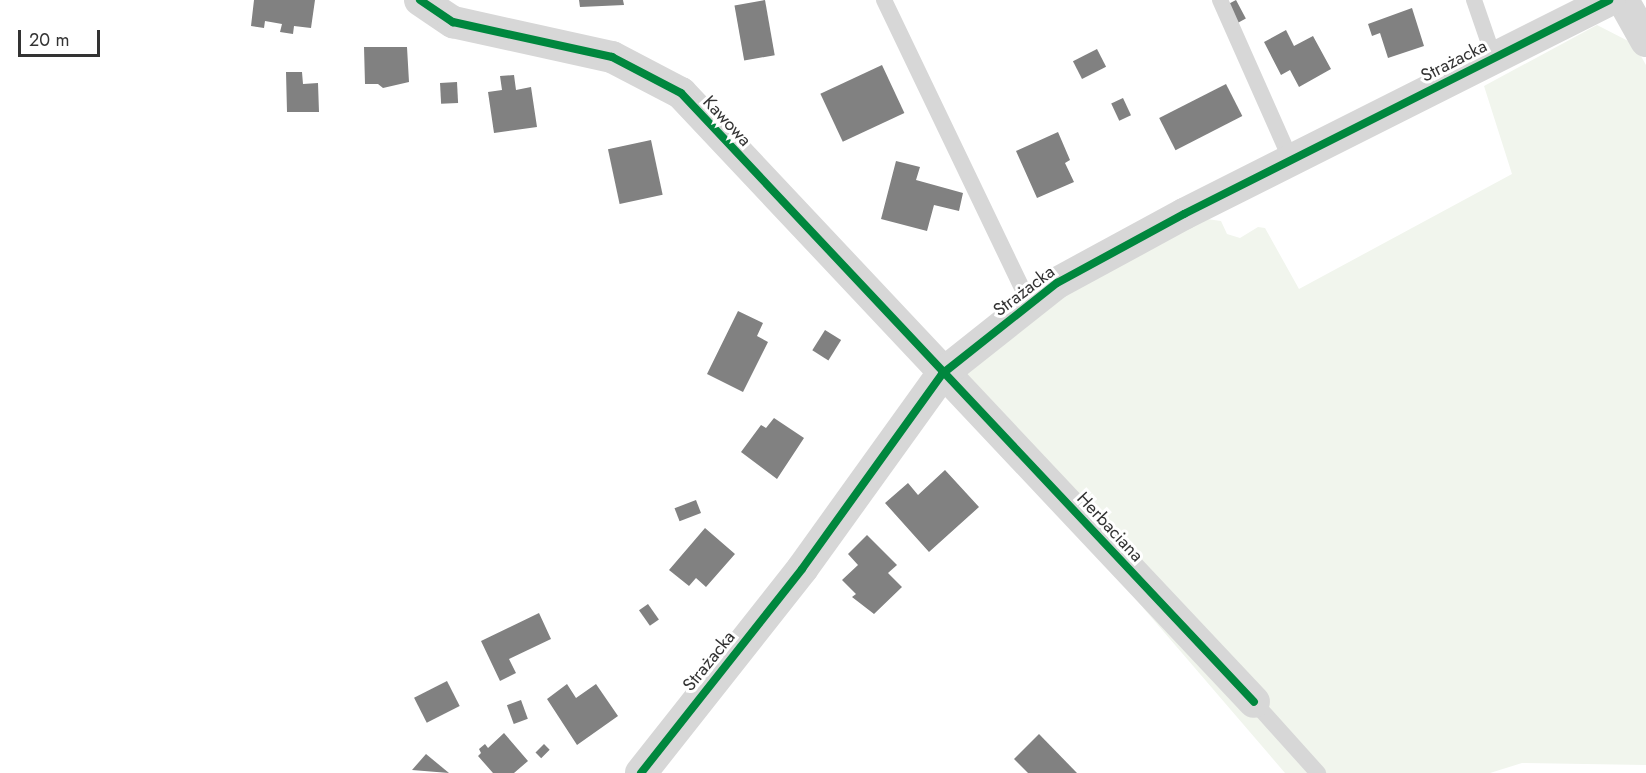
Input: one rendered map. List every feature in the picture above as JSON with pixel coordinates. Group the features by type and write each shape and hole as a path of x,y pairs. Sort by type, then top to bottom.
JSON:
{"street":[{"name":"Kawowa","path":"420,0 453,22 612,57 681,93 942,374"},
{"name":"Strażacka","path":"641,773 802,569 942,374 1057,282 1291,160 1609,0"},
{"path":"1623,0 1646,41"},
{"name":"Herbaciana","path":"942,374 981,410 1254,702"}],"lane":[{"path":"884,0 1030,304"},
{"path":"1220,0 1291,160"},
{"path":"1474,0 1494,58"},
{"name":"Herbaciana","path":"1254,702 1318,773"}],"shaded area":[{"path":"1597,25 1634,44 1646,65 1646,765 1522,763 1490,773 1285,773 950,383 1104,267 1207,219 1221,221 1227,234 1240,238 1258,227 1265,228 1299,289 1512,174 1484,86"}],"building":[{"path":"254,0 315,0 311,28 294,26 293,34 280,32 282,24 265,21 264,28 251,26"},
{"path":"579,0 623,0 624,5 580,7"},
{"path":"765,0 775,55 744,61 734,5"},
{"path":"1236,0 1246,19 1234,25 1225,6"},
{"path":"1412,8 1424,46 1388,58 1380,33 1372,36 1368,24"},
{"path":"1286,30 1294,46 1313,36 1331,69 1299,87 1290,70 1281,75 1264,42"},
{"path":"364,47 407,47 409,82 383,88 378,84 365,84"},
{"path":"1097,49 1106,67 1082,79 1073,61"},
{"path":"882,65 904,113 843,142 820,94"},
{"path":"286,72 302,72 303,84 318,83 319,112 287,112"},
{"path":"514,75 516,90 531,87 537,127 494,133 488,92 502,90 500,76"},
{"path":"457,82 458,103 441,104 440,83"},
{"path":"1226,84 1242,116 1176,150 1159,118"},
{"path":"1123,98 1131,115 1119,121 1111,103"},
{"path":"1058,132 1070,160 1065,163 1074,182 1037,198 1016,151"},
{"path":"651,140 663,195 620,204 608,149"},
{"path":"896,161 920,167 916,180 963,193 959,211 934,205 927,231 881,219"},
{"path":"738,311 763,323 757,336 768,342 743,392 707,374"},
{"path":"825,330 841,340 828,360 812,350"},
{"path":"774,418 804,438 777,479 741,452 761,425 766,428"},
{"path":"945,470 979,507 929,552 885,503 908,483 918,495"},
{"path":"696,500 701,513 680,521 675,508"},
{"path":"705,528 735,554 706,587 696,578 689,586 669,570"},
{"path":"867,535 897,565 888,573 902,587 874,614 852,597 856,594 842,580 858,565 848,554"},
{"path":"648,604 659,620 650,626 639,610"},
{"path":"539,613 551,639 509,659 516,673 500,681 481,641"},
{"path":"447,681 460,706 427,723 414,698"},
{"path":"567,684 576,698 596,684 618,716 577,745 547,699"},
{"path":"521,700 528,719 514,724 507,705"},
{"path":"504,733 528,761 514,773 493,773 478,756 481,753 479,749 485,744 488,748"},
{"path":"1039,734 1077,773 1028,773 1014,759"},
{"path":"544,744 550,750 541,758 536,752"},
{"path":"426,754 449,773 412,770"}],"cycle path":[{"path":"420,0 453,22 612,57 681,93 1254,702"},
{"path":"641,773 802,569 942,374 1057,283 1184,214 1609,0"}]}
